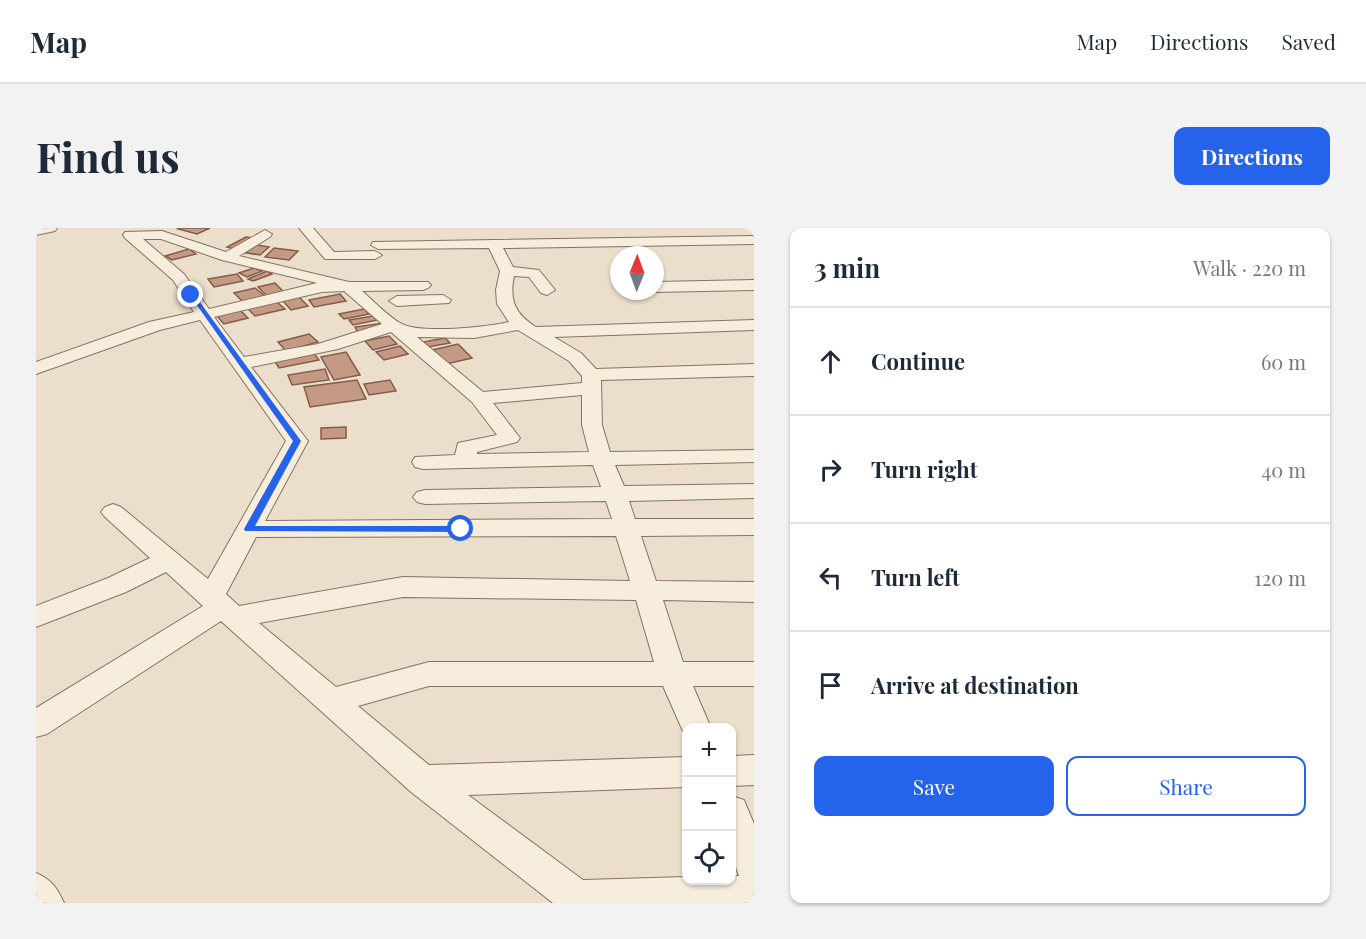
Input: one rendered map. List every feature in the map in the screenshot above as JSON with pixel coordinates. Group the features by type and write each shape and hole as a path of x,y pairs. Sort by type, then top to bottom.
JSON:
{"street":[{"path":"36,231 50,228"},
{"path":"306,228 316,243 330,256 377,250 495,244 754,240"},
{"path":"347,286 369,270 386,228"},
{"path":"743,228 754,240"},
{"path":"128,231 162,235 227,257 347,286 479,398 510,438 466,448 465,461"},
{"path":"128,231 179,277 297,441 249,529 222,607"},
{"path":"227,257 265,234"},
{"path":"495,244 507,271 501,288 506,306 526,329 575,358 591,382 592,425 601,457 615,493 673,675 694,723"},
{"path":"507,271 536,266 547,290"},
{"path":"36,369 155,326 322,287 423,285"},
{"path":"664,287 754,285"},
{"path":"367,302 443,300"},
{"path":"240,363 286,356 396,327 429,334 526,329 754,325"},
{"path":"479,398 591,382 754,370"},
{"path":"423,462 754,456"},
{"path":"425,497 754,491"},
{"path":"113,512 423,780 581,901 754,894"},
{"path":"249,529 754,527"},
{"path":"36,617 117,585 168,560"},
{"path":"36,724 222,607 403,587 754,592"},
{"path":"331,701 429,674 754,674"},
{"path":"736,771 754,770"},
{"path":"423,780 682,772"},
{"path":"736,822 754,868"},
{"path":"36,892 45,903"}],"building":[{"path":"210,228 197,234 178,229"},
{"path":"246,237 253,238 234,249 227,247"},
{"path":"251,244 269,247 260,255 241,252"},
{"path":"274,248 298,251 289,260 265,257"},
{"path":"189,249 196,254 172,260 165,256"},
{"path":"254,268 262,271 247,277 239,273"},
{"path":"267,271 272,274 253,281 248,279"},
{"path":"237,274 243,281 214,287 208,279"},
{"path":"275,283 285,293 268,297 258,287"},
{"path":"255,288 266,297 244,303 234,293"},
{"path":"340,294 346,301 314,307 309,300"},
{"path":"299,297 308,306 291,310 283,301"},
{"path":"277,302 285,309 255,316 248,309"},
{"path":"364,309 369,314 344,319 339,314"},
{"path":"240,310 248,318 224,324 216,315"},
{"path":"373,316 377,320 353,325 349,320"},
{"path":"384,323 388,328 358,333 355,327"},
{"path":"309,334 318,342 286,351 278,342"},
{"path":"389,336 397,344 373,350 365,341"},
{"path":"445,338 450,343 422,348 418,343"},
{"path":"458,344 472,358 442,365 428,351"},
{"path":"400,346 408,354 384,360 376,352"},
{"path":"312,351 319,360 279,368 274,360"},
{"path":"346,352 360,375 334,380 321,357"},
{"path":"325,369 329,380 292,385 288,375"},
{"path":"357,380 366,399 310,407 304,387"},
{"path":"390,380 396,391 369,395 364,384"},
{"path":"346,427 346,438 321,439 321,428"}],"route":[{"path":"191,295 297,441 249,529 461,529"}]}
